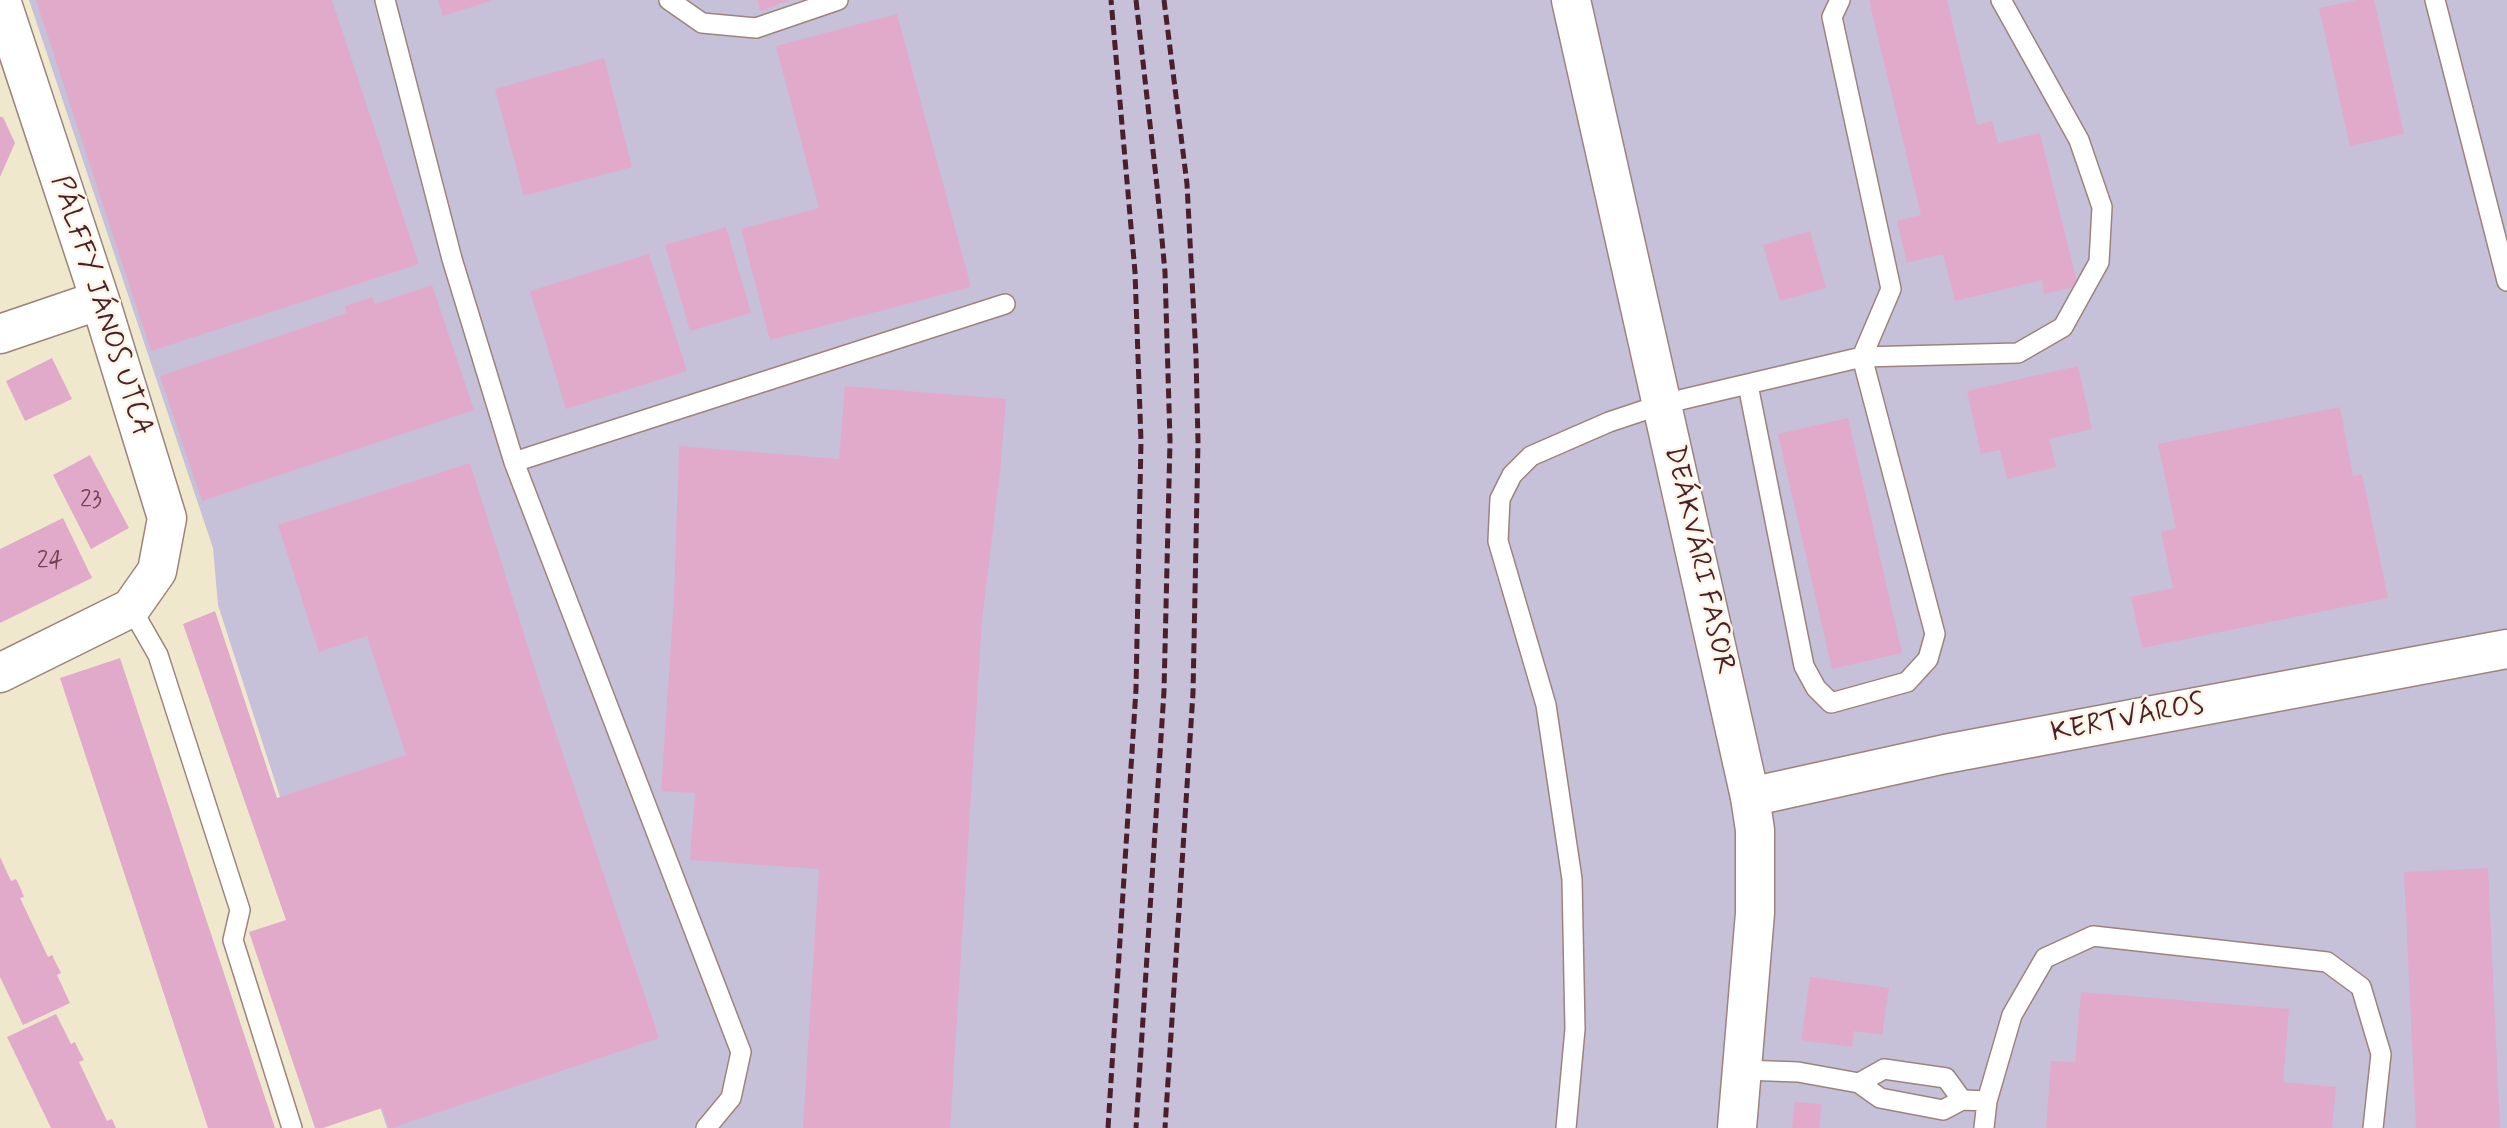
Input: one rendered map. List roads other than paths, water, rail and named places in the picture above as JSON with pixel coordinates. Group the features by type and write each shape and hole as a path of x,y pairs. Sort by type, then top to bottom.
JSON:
{"street":[{"name":"PÁLFFY JÁNOS UTCA","path":"1,0 100,300 167,518 157,571 131,608"},
{"name":"DEÁKVÁRI FASOR","path":"1571,0 1751,797 1756,870 1737,1128"},
{"path":"0,334 100,300"},
{"path":"0,673 131,608"},
{"name":"KERTVÁROS","path":"1751,797 1945,754 2507,649"}],"lane":[{"path":"385,0 452,260 514,461 741,1052 723,1128"},
{"path":"669,0 702,23 756,29 838,0"},
{"path":"1748,385 1804,666 1816,688 1831,703 1907,682 1928,659 1934,634 1862,358 1891,289 1832,17 1840,0"},
{"path":"1566,1128 1575,1029 1572,879 1546,705 1498,541 1500,499 1512,475 1531,456 1609,422 1663,404 1862,358 2018,353 2063,327 2099,262 2102,207 2079,140 2001,0"},
{"path":"2435,0 2507,281"},
{"path":"514,461 1005,303"},
{"path":"131,608 158,655 240,910 233,940 292,1128"},
{"path":"1984,1128 1987,1101 2012,1015 2045,958 2093,936 2327,962 2361,987 2381,1054 2373,1128"},
{"path":"1859,1083 1884,1069 1946,1078 1962,1100"},
{"path":"1743,1070 1798,1072 1859,1083 1880,1098 1943,1110 1962,1100 1987,1101"},
{"path":"706,1128 731,1097"}],"railway":[{"path":"1108,1128 1136,689 1141,441 1135,272 1111,0"},
{"path":"1136,0 1165,272 1170,441 1164,691 1136,1128"},
{"path":"1164,0 1187,184 1198,442 1193,693 1165,1128"}]}
